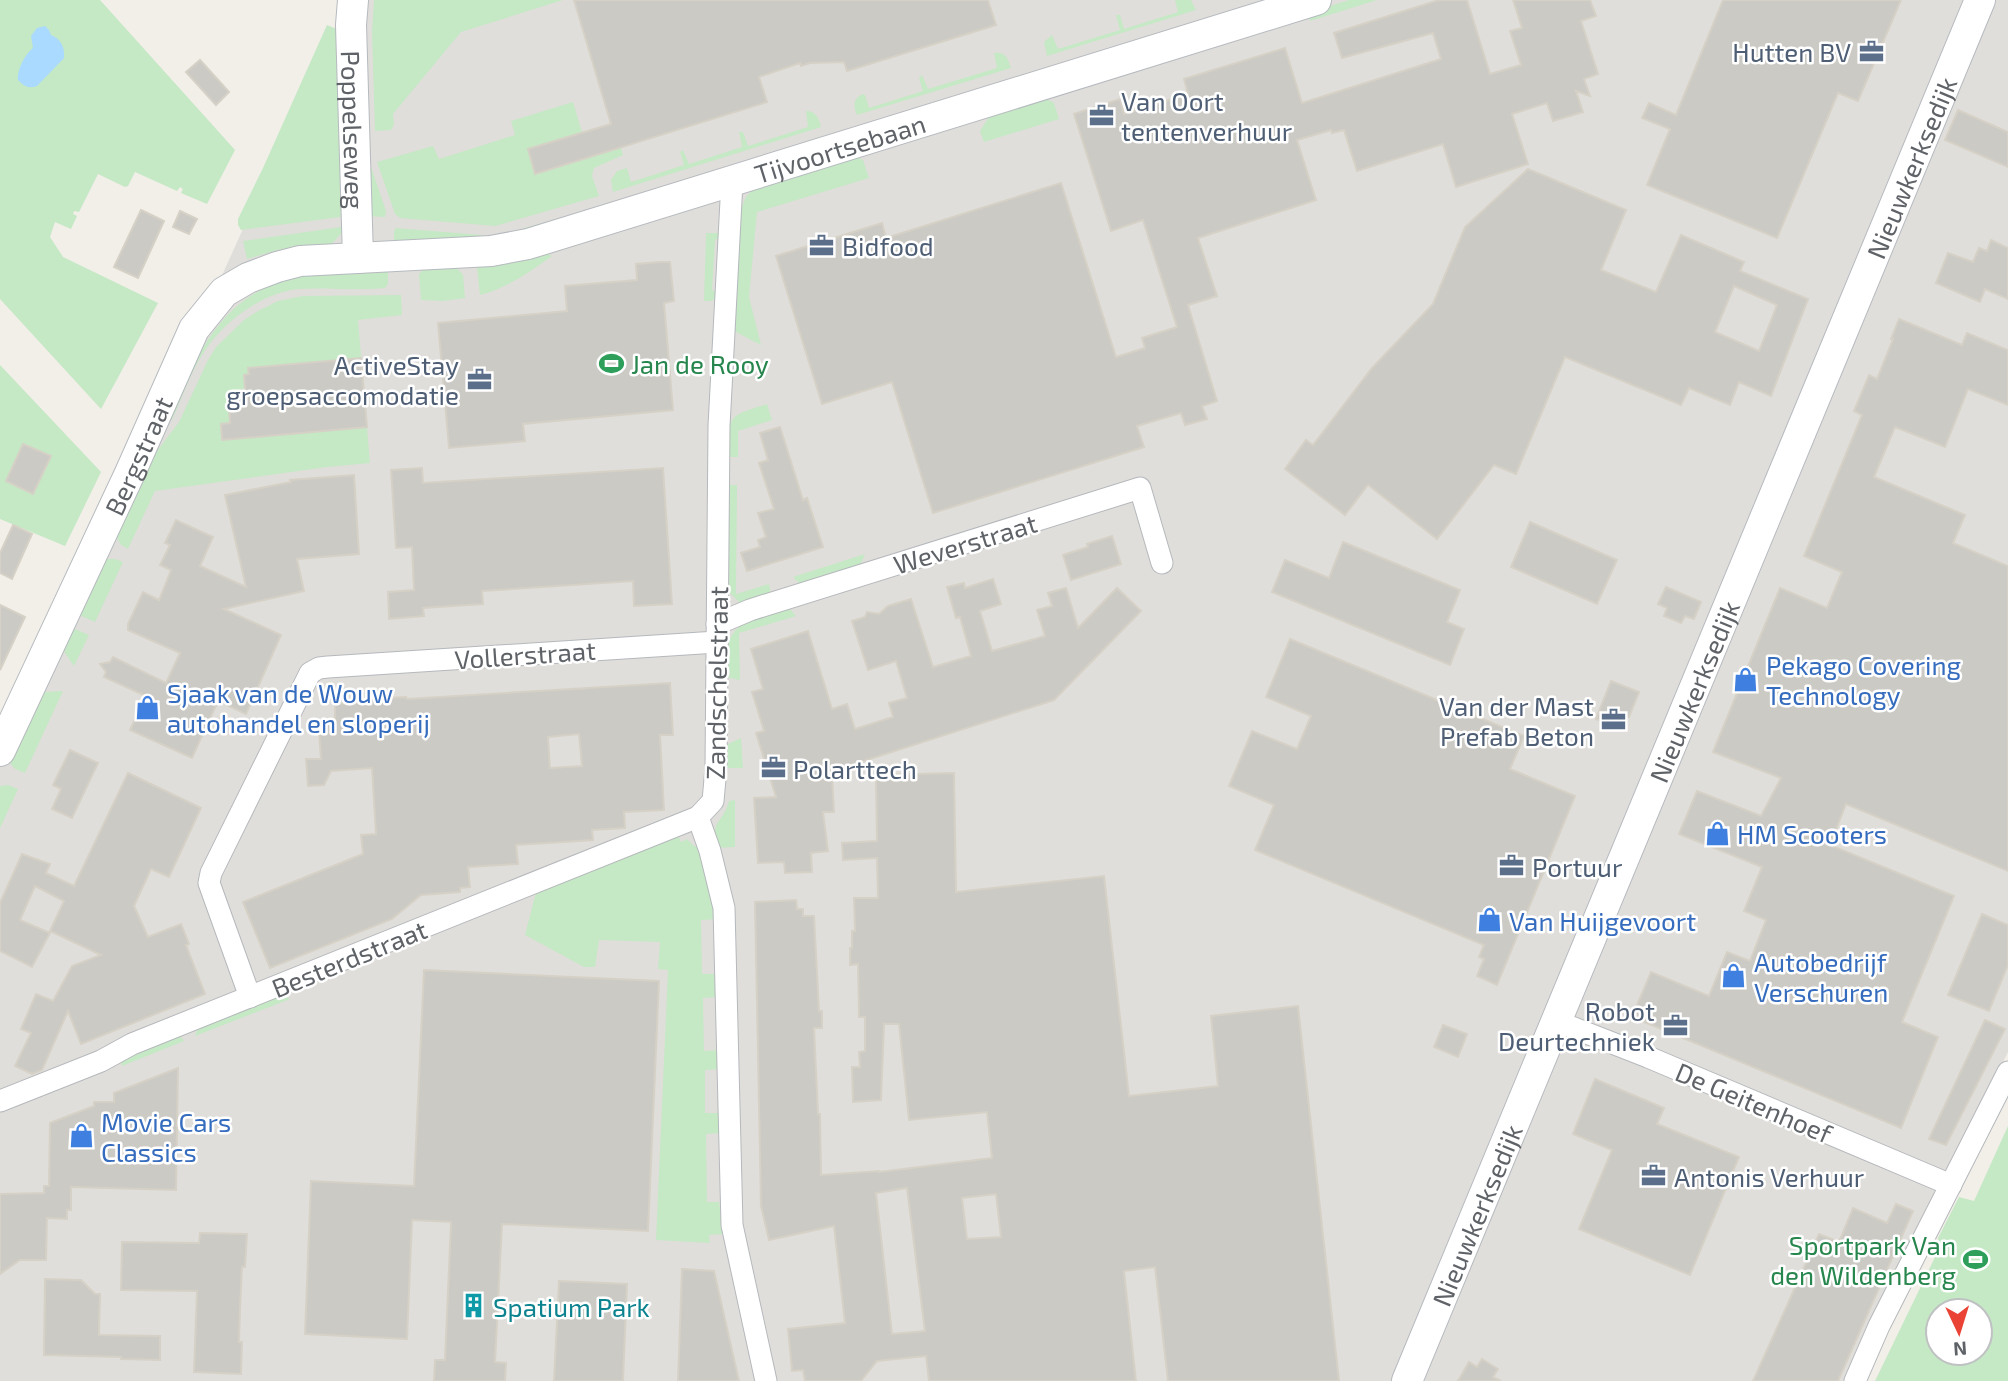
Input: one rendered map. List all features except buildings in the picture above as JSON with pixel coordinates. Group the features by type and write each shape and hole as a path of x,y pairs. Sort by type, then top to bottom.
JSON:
{"street":[{"name":"Poppelseweg","path":"354,0 351,25 358,258"},
{"name":"Tijvoortsebaan","path":"358,258 491,251 528,244 1316,0"},
{"name":"Nieuwkerksedijk","path":"1407,1381 1980,0"},
{"name":"Zandschelstraat","path":"732,181 719,426 716,768 713,802 698,817 710,851 724,908 732,1225 766,1381"},
{"name":"Bergstraat","path":"0,751 194,329 224,292 248,278 300,261 358,258"},
{"name":"Weverstraat","path":"717,633 750,610 1140,488 1162,563"},
{"name":"Vollerstraat","path":"250,997 209,883 211,873 310,673 328,667 717,633"},
{"name":"Besterdstraat","path":"0,1101 101,1061 132,1044 698,817"},
{"name":"De Geitenhoef","path":"1556,1021 1951,1185"},
{"path":"1855,1381 2008,1072"}],"shaded area":[{"path":"347,0 2008,0 2008,1052 1866,1335 1847,1381 0,1381 0,764"}],"green space":[{"path":"0,0 100,0 235,150 207,204 181,193 183,189 180,187 177,191 135,172 125,187 98,174 79,212 74,211 73,214 77,216 71,229 55,222 50,237 63,257 158,303 101,409 0,299"},
{"path":"374,0 563,0 461,32 393,114 394,125 391,130 375,131 372,32"},
{"path":"1175,0 1191,0 1196,10 1047,56 1044,42 1052,35 1058,49 1120,30 1116,15 1120,15 1124,29 1178,12"},
{"path":"1349,0 1377,0 1310,21 1308,13"},
{"path":"327,25 341,31 348,216 241,230 238,219"},
{"path":"994,53 1006,56 1011,68 857,115 855,103 863,94 869,108 923,91 919,78 922,75 928,89 997,68"},
{"path":"1041,96 1054,103 1059,119 984,142 980,131 993,111"},
{"path":"573,102 582,132 528,149 535,174 621,148 623,155 594,168 592,176 599,196 495,226 400,218 395,214 377,162 433,146 439,159 515,135 511,121"},
{"path":"806,111 817,116 821,127 613,192 611,180 617,171 627,168 631,182 684,165 680,152 683,150 689,164 742,147 739,132 743,132 748,146 808,127"},
{"path":"852,155 863,160 869,178 757,212 749,297 761,345 736,332 741,209 746,197 754,188"},
{"path":"369,161 386,211 385,217 367,216"},
{"path":"553,220 555,226 532,233 495,236"},
{"path":"348,226 330,246 281,249 247,259 243,241"},
{"path":"396,228 492,236 394,243"},
{"path":"706,233 722,233 721,238 715,240 712,290 718,292 718,297 711,301 704,301"},
{"path":"545,253 552,256 527,274 480,295 479,266"},
{"path":"455,266 463,275 465,298 421,300 419,274 425,268"},
{"path":"388,269 388,284 385,288 298,289 272,296 247,309 226,326 208,346 192,373 172,420 168,418 191,370 216,328 232,310 251,296 274,284 302,275"},
{"path":"401,295 402,315 358,320 370,463 155,491 128,549 121,545 116,536 154,455 179,422 216,347 244,320 278,301 303,296"},
{"path":"0,365 101,472 65,546 0,519"},
{"path":"767,404 772,420 738,431 738,457 728,457 729,432 733,419"},
{"path":"728,485 737,485 736,594 769,584 771,594 740,603 727,590"},
{"path":"865,554 860,566 800,584 793,577"},
{"path":"105,559 123,562 95,622 79,615"},
{"path":"789,608 796,616 739,633 740,679 726,677 727,649 735,631 750,620"},
{"path":"73,628 89,635 74,666 63,650"},
{"path":"63,691 25,773 15,769 10,763 43,692"},
{"path":"741,738 743,768 725,768 726,745"},
{"path":"8,785 18,789 0,828 0,786"},
{"path":"735,800 735,847 716,848 716,826 729,801"},
{"path":"678,835 681,842 687,839 694,846 702,847 717,919 701,920 702,974 717,974 717,997 703,998 704,1051 719,1050 720,1069 705,1070 705,1113 721,1113 721,1133 706,1134 707,1202 719,1202 723,1234 709,1235 710,1243 656,1240 668,970 658,969 660,942 599,940 595,967 584,967 525,935 538,891"},
{"path":"281,993 290,999 195,1036 198,1027"},
{"path":"179,1034 184,1041 122,1066 120,1059"},
{"name":"Sportpark Van den Wildenberg","path":"2008,1126 2008,1381 1875,1381 1940,1247 1938,1238 1959,1197 1974,1201"}],"water":[{"path":"45,26 62,44 64,58 37,86 26,86 18,80 20,67 33,48 31,36 37,28"}],"place":[{"name":"Hutten BV","path":"1871,51"},
{"name":"Van Oort tentenverhuur","path":"1101,115"},
{"name":"Bidfood","path":"822,245"},
{"name":"Jan de Rooy","path":"611,363"},
{"name":"ActiveStay groepsaccomodatie","path":"479,379"},
{"name":"Pekago Covering Technology","path":"1746,679"},
{"name":"Sjaak van de Wouw autohandel en sloperij","path":"147,707"},
{"name":"Van der Mast Prefab Beton","path":"1614,720"},
{"name":"Polarttech","path":"773,768"},
{"name":"HM Scooters","path":"1717,833"},
{"name":"Portuur","path":"1512,866"},
{"name":"Van Huijgevoort","path":"1489,920"},
{"name":"Autobedrijf Verschuren","path":"1734,976"},
{"name":"Robot Deurtechniek","path":"1675,1025"},
{"name":"Movie Cars Classics","path":"81,1136"},
{"name":"Antonis Verhuur","path":"1654,1176"},
{"name":"Sportpark Van den Wildenberg","path":"1976,1259"},
{"name":"Spatium Park","path":"473,1306"}]}
